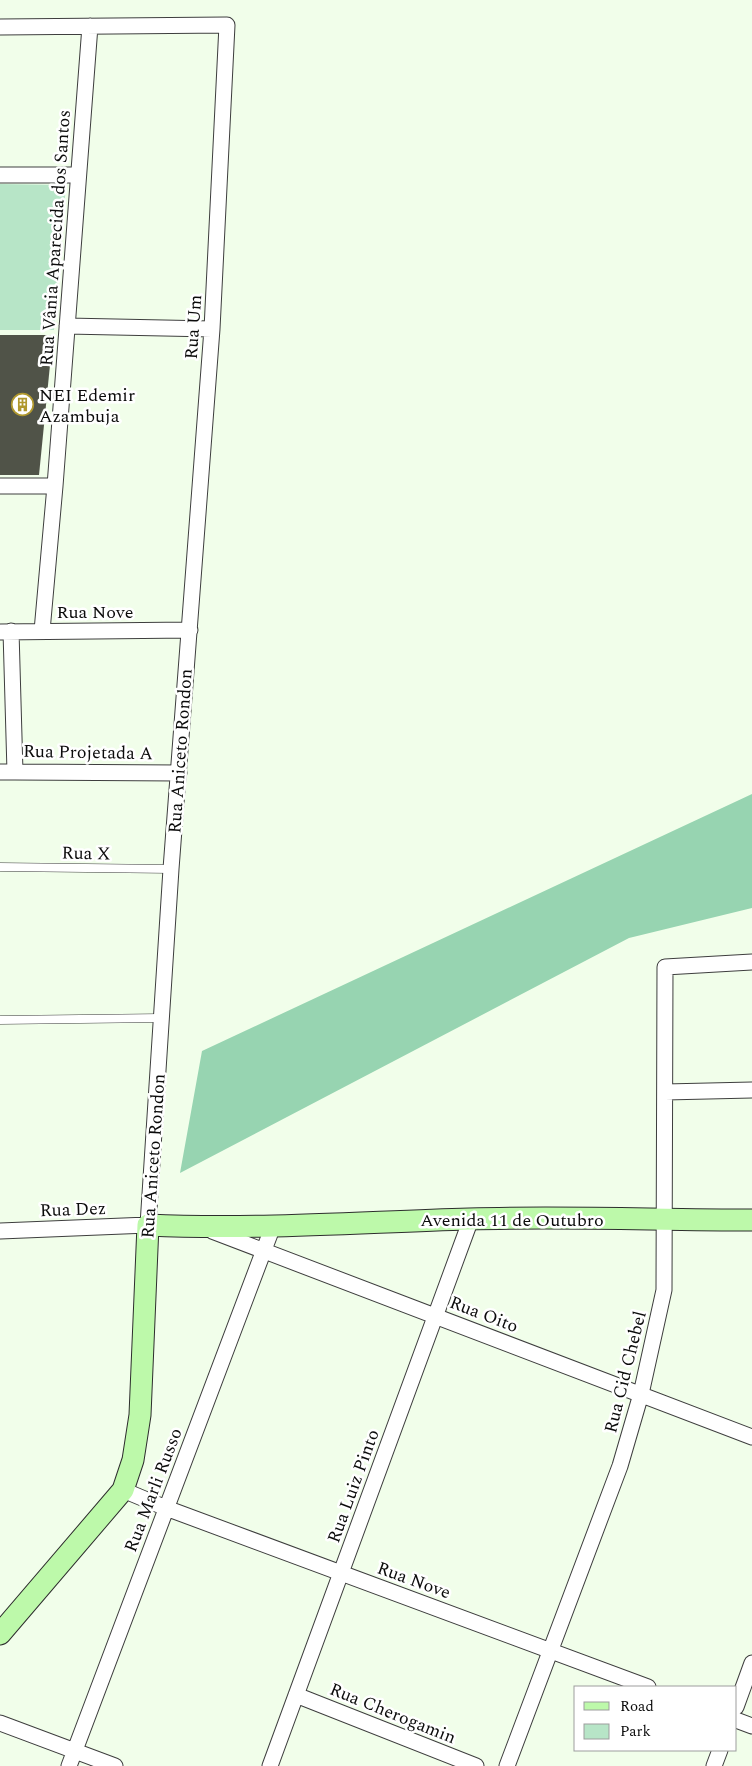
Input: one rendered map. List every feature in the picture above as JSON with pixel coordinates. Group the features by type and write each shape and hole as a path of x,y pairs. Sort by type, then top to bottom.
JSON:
{"street":[{"name":"Rua Um","path":"90,26 227,25 212,329 190,630"},
{"path":"0,28 90,26"},
{"name":"Rua Vânia Aparecida dos Santos","path":"42,631 90,26"},
{"path":"0,175 78,175"},
{"path":"67,326 212,329"},
{"path":"0,486 55,486"},
{"name":"Rua Nove","path":"6,632 190,630"},
{"name":"Rua Aniceto Rondon","path":"0,1634 124,1490 133,1460 140,1415 148,1225 161,1018 190,630"},
{"name":"Rua Projetada A","path":"6,632 8,772 179,773"},
{"name":"Rua Cid Chebel","path":"508,1766 620,1466 641,1394 664,1290 665,967 752,962"},
{"path":"665,1092 752,1090"},
{"name":"Avenida 11 de Outubro","path":"148,1225 203,1227 273,1226 471,1219 752,1220"},
{"name":"Rua Luiz Pinto","path":"270,1766 471,1219"},
{"name":"Rua Dez","path":"0,1231 148,1225"},
{"name":"Rua Marli Russo","path":"69,1766 273,1226"},
{"name":"Rua Oito","path":"203,1227 752,1436"},
{"name":"Rua Nove","path":"124,1490 166,1508 645,1686"},
{"path":"737,1704 752,1663"},
{"name":"Rua Cherogamin","path":"296,1695 476,1766"},
{"path":"737,1720 752,1726"},
{"path":"0,1723 114,1766"},
{"path":"714,1766 720,1751"}],"lane":[{"name":"Rua X","path":"0,867 171,869"},
{"path":"0,1020 161,1018"}],"green space":[{"path":"0,184 66,185 54,330 0,330"},
{"path":"752,794 752,908 629,938 180,1173 202,1051"}],"building":[{"name":"NEI Edemir Azambuja","path":"0,335 53,335 39,475 0,475"}],"place":[{"name":"NEI Edemir Azambuja","path":"23,405"}]}
